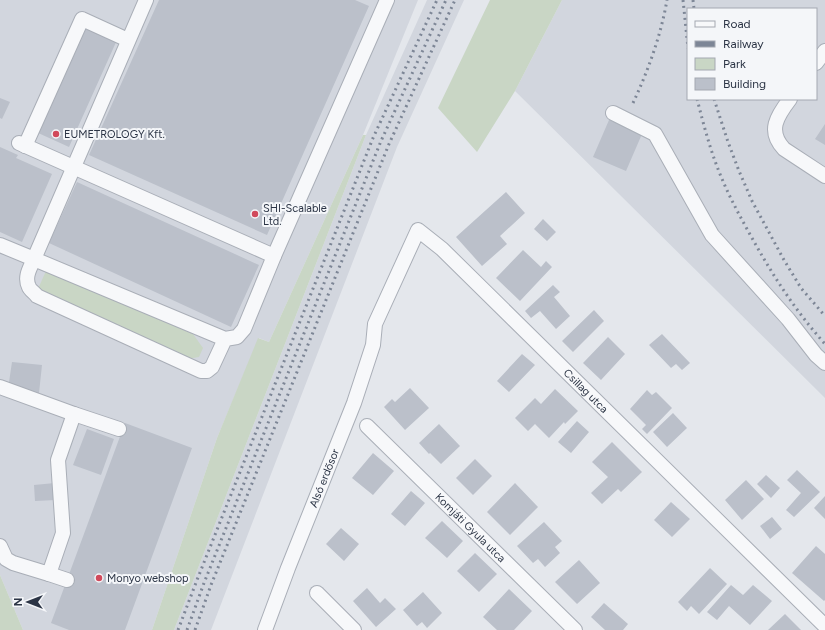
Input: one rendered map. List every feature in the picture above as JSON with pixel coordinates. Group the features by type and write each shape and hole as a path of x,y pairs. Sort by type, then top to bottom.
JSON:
{"street":[{"path":"146,0 27,274 27,280 29,287 37,296 201,371 207,371 212,367 225,339"},
{"path":"0,245 225,339 236,337 244,329 383,1"},
{"path":"128,40 82,19 22,145 274,256"},
{"path":"817,62 825,51"},
{"path":"789,100 780,112 776,124 775,133 779,143 784,149 825,176"},
{"path":"614,113 655,134 712,235 788,319 816,355 825,363"},
{"name":"Csillag utca","path":"375,324 418,230 442,249 825,626"},
{"name":"Alsó erdősor","path":"265,630 288,568 354,403 373,345 375,324"},
{"path":"0,387 119,429"},
{"path":"49,574 63,533 58,460 74,414"},
{"name":"Komjáti Gyula utca","path":"367,426 575,630"},
{"path":"0,546 6,559 13,564 67,580"},
{"path":"317,593 354,630"}],"shaded area":[{"path":"0,0 418,0 363,135 269,342 259,338 217,438 152,630 23,630 0,575"},
{"path":"427,0 464,0 397,147 211,630 174,630 366,135"},
{"path":"562,0 825,0 825,398 515,91"}],"green space":[{"path":"490,0 562,0 515,91 477,152 438,108"},
{"path":"363,135 366,135 174,630 152,630 217,438 258,338 269,342"},
{"path":"46,271 193,334 203,348 199,357 187,359 37,291"},
{"path":"0,575 23,630 0,630"}],"building":[{"path":"159,0 355,0 369,6 267,235 89,155"},
{"path":"84,25 117,40 69,147 36,132"},
{"path":"0,98 10,102 2,119 0,118"},
{"path":"609,120 642,134 626,171 593,157"},
{"path":"825,124 825,145 815,139"},
{"path":"0,147 18,155 16,158 52,174 22,242 0,232"},
{"path":"77,182 259,265 231,327 49,243"},
{"path":"506,192 525,213 500,236 507,244 482,266 456,237"},
{"path":"543,219 556,232 547,241 534,229"},
{"path":"523,250 541,267 546,261 552,267 520,301 496,278"},
{"path":"553,285 560,292 554,297 570,316 556,329 540,311 531,318 525,311"},
{"path":"594,310 604,321 573,352 562,341"},
{"path":"662,334 690,363 682,370 676,364 671,368 649,345"},
{"path":"608,337 625,354 601,380 583,363"},
{"path":"522,354 535,365 509,392 497,381"},
{"path":"12,362 42,365 39,393 8,389"},
{"path":"410,388 429,408 405,430 384,407 392,399 395,402"},
{"path":"555,389 578,411 565,424 564,422 549,438 535,424 528,431 515,418 535,398 541,404"},
{"path":"647,390 652,395 656,392 672,408 647,434 642,429 646,425 630,409"},
{"path":"673,413 687,428 667,447 653,432"},
{"path":"577,421 589,432 571,453 558,442"},
{"path":"125,423 192,448 125,630 69,630 51,623"},
{"path":"439,424 460,446 441,464 419,443"},
{"path":"87,429 114,439 101,475 73,465"},
{"path":"612,442 642,472 621,492 618,489 602,504 591,493 608,477 592,462"},
{"path":"373,453 394,471 373,495 352,478"},
{"path":"475,459 492,476 473,495 456,478"},
{"path":"797,470 820,492 794,517 786,510 801,493 787,480"},
{"path":"766,475 780,488 771,498 757,484"},
{"path":"746,480 764,499 742,520 725,500"},
{"path":"55,483 56,500 35,501 34,485"},
{"path":"515,483 538,507 510,535 487,512"},
{"path":"411,491 425,503 405,526 391,514"},
{"path":"825,496 825,519 814,508"},
{"path":"671,502 690,519 672,537 654,520"},
{"path":"772,517 782,529 770,539 760,526"},
{"path":"442,521 463,541 447,558 425,538"},
{"path":"544,522 562,541 555,547 560,553 545,567 538,559 533,563 517,546"},
{"path":"341,528 359,544 344,561 326,544"},
{"path":"816,546 825,554 824,601 792,573"},
{"path":"475,553 497,574 479,592 457,571"},
{"path":"579,560 600,583 577,604 555,582"},
{"path":"710,568 727,584 699,614 691,606 687,611 678,602"},
{"path":"731,585 743,595 753,585 772,601 750,625 729,606 717,620 707,612"},
{"path":"367,588 380,603 385,598 396,609 376,627 353,601"},
{"path":"509,589 532,611 514,630 497,630 483,617"},
{"path":"423,592 442,613 427,628 422,622 417,626 403,610"},
{"path":"604,603 628,624 623,630 605,630 591,617"},
{"path":"785,614 801,630 768,630"}],"railway":[{"path":"178,630 373,138 437,0"},
{"path":"187,630 204,583 381,141 446,0"},
{"path":"195,630 211,585 389,144 455,0"},
{"path":"633,103 653,53 667,0"},
{"path":"683,0 687,38"},
{"path":"693,0 694,8"},
{"path":"697,100 706,134 715,160 724,184 739,214 764,260 783,289 825,344"},
{"path":"714,100 728,142 752,201 801,288 825,316"}],"place":[{"name":"EUMETROLOGY Kft.","path":"56,134"},
{"name":"SHI-Scalable Ltd.","path":"255,214"},
{"name":"Monyo webshop","path":"99,578"}]}
